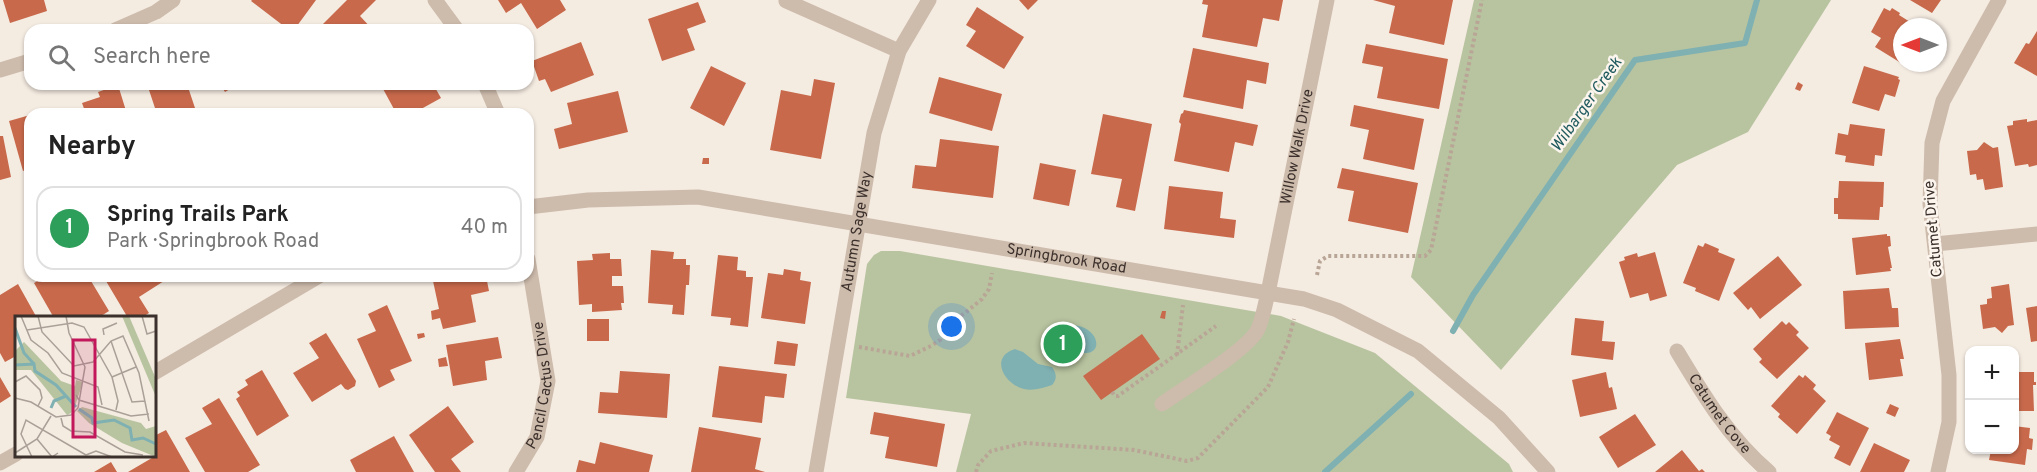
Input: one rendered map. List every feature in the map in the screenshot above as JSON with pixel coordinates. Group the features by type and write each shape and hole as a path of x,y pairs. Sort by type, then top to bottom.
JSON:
{"street":[{"path":"129,24 156,12 173,0"},
{"path":"435,0 453,24"},
{"name":"Autumn Sage Way","path":"816,472 874,133 899,51 928,0"},
{"name":"Willow Walk Drive","path":"1162,404 1251,340 1258,329 1269,293 1327,0"},
{"name":"Catumet Drive","path":"1938,472 1949,422 1949,375 1930,204 1929,177 1932,143 1943,101 1999,0"},
{"path":"786,1 899,51"},
{"path":"0,70 24,63"},
{"path":"488,90 495,108"},
{"name":"Springbrook Road","path":"534,206 588,200 698,197 1304,299 1337,310 1418,351 1499,418 1548,472"},
{"path":"1935,244 2037,234"},
{"path":"156,372 309,282"},
{"name":"Pencil Cactus Drive","path":"516,472 537,437 548,381 532,282"},
{"name":"Catumet Cove","path":"1677,351 1705,398 1728,430 1748,454 1769,472"},
{"path":"0,463 15,455"}],"path":[{"path":"1317,274 1320,261 1328,256 1425,256 1431,250 1482,0"},
{"path":"859,347 910,356 931,346 940,340 945,326 982,299 988,289 992,273"},
{"path":"1177,356 1183,305"},
{"path":"976,472 978,465 991,451 1024,443 1134,450 1187,461 1198,458 1269,387 1288,342 1294,319"},
{"path":"1112,392 1114,396 1118,396 1216,326"}],"green space":[{"path":"1474,0 1831,0 1748,132 1677,165 1501,370 1411,277"},
{"path":"881,251 900,251 1281,316 1375,353 1509,464 1513,472 956,472 971,414 846,398 867,264 874,255"}],"water":[{"path":"1069,325 1079,326 1092,333 1096,343 1092,351 1082,353 1070,348 1056,348 1052,345 1050,339 1053,333"},
{"path":"1015,349 1023,352 1038,364 1052,367 1056,376 1052,385 1027,390 1010,382 1001,364 1007,353"}],"building":[{"path":"3,0 44,0 47,11 10,23"},
{"path":"316,0 298,24 281,24 251,1"},
{"path":"347,0 376,0 360,16 367,24 323,24"},
{"path":"498,0 560,0 566,10 537,29 521,3 506,13"},
{"path":"1019,0 1038,0 1028,10"},
{"path":"1203,0 1283,0 1279,21 1263,18 1257,47 1202,37 1208,5 1202,4"},
{"path":"1373,0 1453,0 1444,45 1389,33 1395,6"},
{"path":"1910,0 1941,0 1932,13"},
{"path":"698,2 706,22 687,29 695,50 662,61 648,19"},
{"path":"977,7 1024,37 1004,69 966,46 976,31 966,25"},
{"path":"1884,8 1890,11 1892,8 1904,18 1893,18 1893,58 1875,47 1881,38 1871,32"},
{"path":"2037,31 2037,76 2014,63 2026,43 2029,44"},
{"path":"581,42 594,75 551,92 545,79 539,81 534,60"},
{"path":"1366,44 1448,59 1439,109 1377,98 1383,67 1362,63"},
{"path":"1193,48 1269,63 1266,84 1247,80 1243,109 1183,97"},
{"path":"711,66 746,83 724,126 690,108"},
{"path":"1864,66 1899,77 1900,80 1895,97 1885,94 1879,111 1852,103"},
{"path":"939,77 1002,94 992,131 929,113"},
{"path":"814,79 835,83 821,159 770,150 781,90 811,96"},
{"path":"1798,82 1803,85 1800,91 1795,89"},
{"path":"120,90 125,108 84,108 82,103 100,97 98,92"},
{"path":"149,90 189,90 195,108 155,108"},
{"path":"384,90 436,90 441,98 423,108 393,108"},
{"path":"618,91 628,132 559,149 554,129 572,124 567,103"},
{"path":"1354,105 1424,119 1414,170 1363,159 1369,130 1350,126"},
{"path":"1184,110 1258,125 1253,146 1235,142 1229,172 1174,161 1181,124 1179,122"},
{"path":"1103,114 1152,124 1135,211 1116,207 1122,179 1091,174"},
{"path":"24,117 23,171 9,121"},
{"path":"2027,119 2027,122 2037,120 2037,165 2015,166 2007,126 2013,125 2013,121"},
{"path":"1850,124 1885,129 1882,156 1875,155 1874,166 1845,162 1846,156 1835,154 1838,133 1848,135"},
{"path":"0,136 3,136 11,177 0,180"},
{"path":"940,139 999,146 993,198 912,188 915,165 936,167"},
{"path":"1984,142 1993,148 1998,147 2003,187 1985,190 1983,179 1977,180 1976,174 1970,175 1967,151 1977,150"},
{"path":"703,158 709,158 709,164 702,164"},
{"path":"1040,163 1076,170 1069,206 1033,199"},
{"path":"1342,168 1418,183 1408,233 1348,221 1354,191 1337,188"},
{"path":"1839,181 1884,182 1883,207 1880,207 1879,220 1838,219 1838,214 1834,214 1834,198 1838,198"},
{"path":"1169,186 1223,192 1220,218 1236,220 1234,238 1164,229"},
{"path":"1887,234 1890,236 1891,246 1888,247 1891,271 1856,275 1852,238"},
{"path":"1705,243 1719,249 1718,252 1735,259 1719,301 1683,283 1698,245 1703,247"},
{"path":"651,250 674,252 673,259 686,259 686,265 690,265 684,315 672,314 673,305 648,303"},
{"path":"1655,252 1667,296 1650,301 1648,293 1630,298 1619,262 1625,260 1624,257 1637,253 1638,257"},
{"path":"610,253 610,259 621,259 622,276 612,276 612,286 623,286 622,310 592,312 592,304 579,305 577,261 593,260 592,254"},
{"path":"718,255 738,257 737,270 746,271 746,277 753,277 748,327 730,325 731,318 711,316"},
{"path":"1778,256 1802,285 1760,319 1751,307 1748,310 1733,293"},
{"path":"784,269 801,272 800,280 811,282 805,324 761,318 768,273 783,275"},
{"path":"92,282 109,311 101,316 53,316 34,283"},
{"path":"107,282 162,282 139,297 149,313 144,316 127,316"},
{"path":"433,282 487,282 489,291 471,295 476,322 443,329 440,318 432,320 431,311 439,309"},
{"path":"18,284 36,316 15,316 15,357 5,362 0,353 0,295"},
{"path":"2009,284 2014,325 2008,326 2002,333 1995,327 1983,329 1980,305 1987,304 1987,299 1992,298 1991,287"},
{"path":"1889,288 1892,308 1898,308 1899,327 1845,329 1843,291"},
{"path":"387,305 412,361 390,370 395,380 379,388 357,339 376,331 368,314"},
{"path":"2037,306 2037,341 2031,342 2026,308"},
{"path":"1162,311 1166,311 1165,319 1160,318"},
{"path":"1575,318 1604,321 1602,341 1615,342 1613,360 1571,355"},
{"path":"587,319 609,319 609,341 587,341"},
{"path":"1782,321 1786,325 1789,322 1799,332 1796,335 1809,348 1777,379 1759,362 1762,359 1753,349"},
{"path":"326,333 356,381 355,386 348,390 341,384 312,402 293,373 319,358 309,343"},
{"path":"424,333 425,337 418,339 417,334"},
{"path":"1142,334 1160,359 1101,400 1083,376"},
{"path":"498,337 502,358 485,361 487,380 453,386 446,345"},
{"path":"1900,339 1904,359 1900,359 1903,376 1869,380 1865,343"},
{"path":"777,341 798,344 795,366 774,364"},
{"path":"446,357 448,366 439,367 438,359"},
{"path":"719,366 787,374 784,398 765,396 762,423 712,417"},
{"path":"262,370 289,416 257,436 236,399 240,396 237,392 248,385 245,380"},
{"path":"620,371 670,374 667,418 598,413 600,392 618,393"},
{"path":"1606,372 1617,409 1580,417 1572,380"},
{"path":"2019,372 2034,372 2036,385 2033,385 2034,411 2019,411"},
{"path":"1799,375 1803,378 1805,375 1816,385 1813,389 1826,401 1797,434 1778,417 1780,414 1771,406"},
{"path":"0,377 11,396 0,403"},
{"path":"219,398 260,465 248,472 205,472 185,438 212,424 202,408"},
{"path":"1890,404 1899,408 1895,417 1886,413"},
{"path":"448,406 474,442 451,459 461,472 435,472 409,435"},
{"path":"874,412 945,424 937,467 885,458 889,437 870,434"},
{"path":"1837,412 1869,428 1850,466 1834,458 1840,446 1829,440 1831,436 1826,433"},
{"path":"1635,414 1656,445 1618,468 1599,437"},
{"path":"699,427 761,438 755,469 765,472 691,472"},
{"path":"2019,427 2030,428 2029,438 2033,439 2032,450 2027,449 2025,465 1989,460 1990,454 2019,454"},
{"path":"166,430 190,472 128,472 156,457 156,435"},
{"path":"394,436 414,472 356,472 350,460"},
{"path":"600,442 653,455 649,472 576,472 579,460 595,464"},
{"path":"1874,443 1910,460 1904,472 1860,472"},
{"path":"1682,450 1699,471 1702,469 1705,472 1655,472"},
{"path":"111,462 117,472 94,472"}],"waterway":[{"name":"Wilbarger Creek","path":"1453,331 1473,295 1635,60 1745,43 1757,0"},
{"path":"1325,472 1411,394"}],"place":[{"name":"Spring Trails Park","path":"1063,344"}]}
